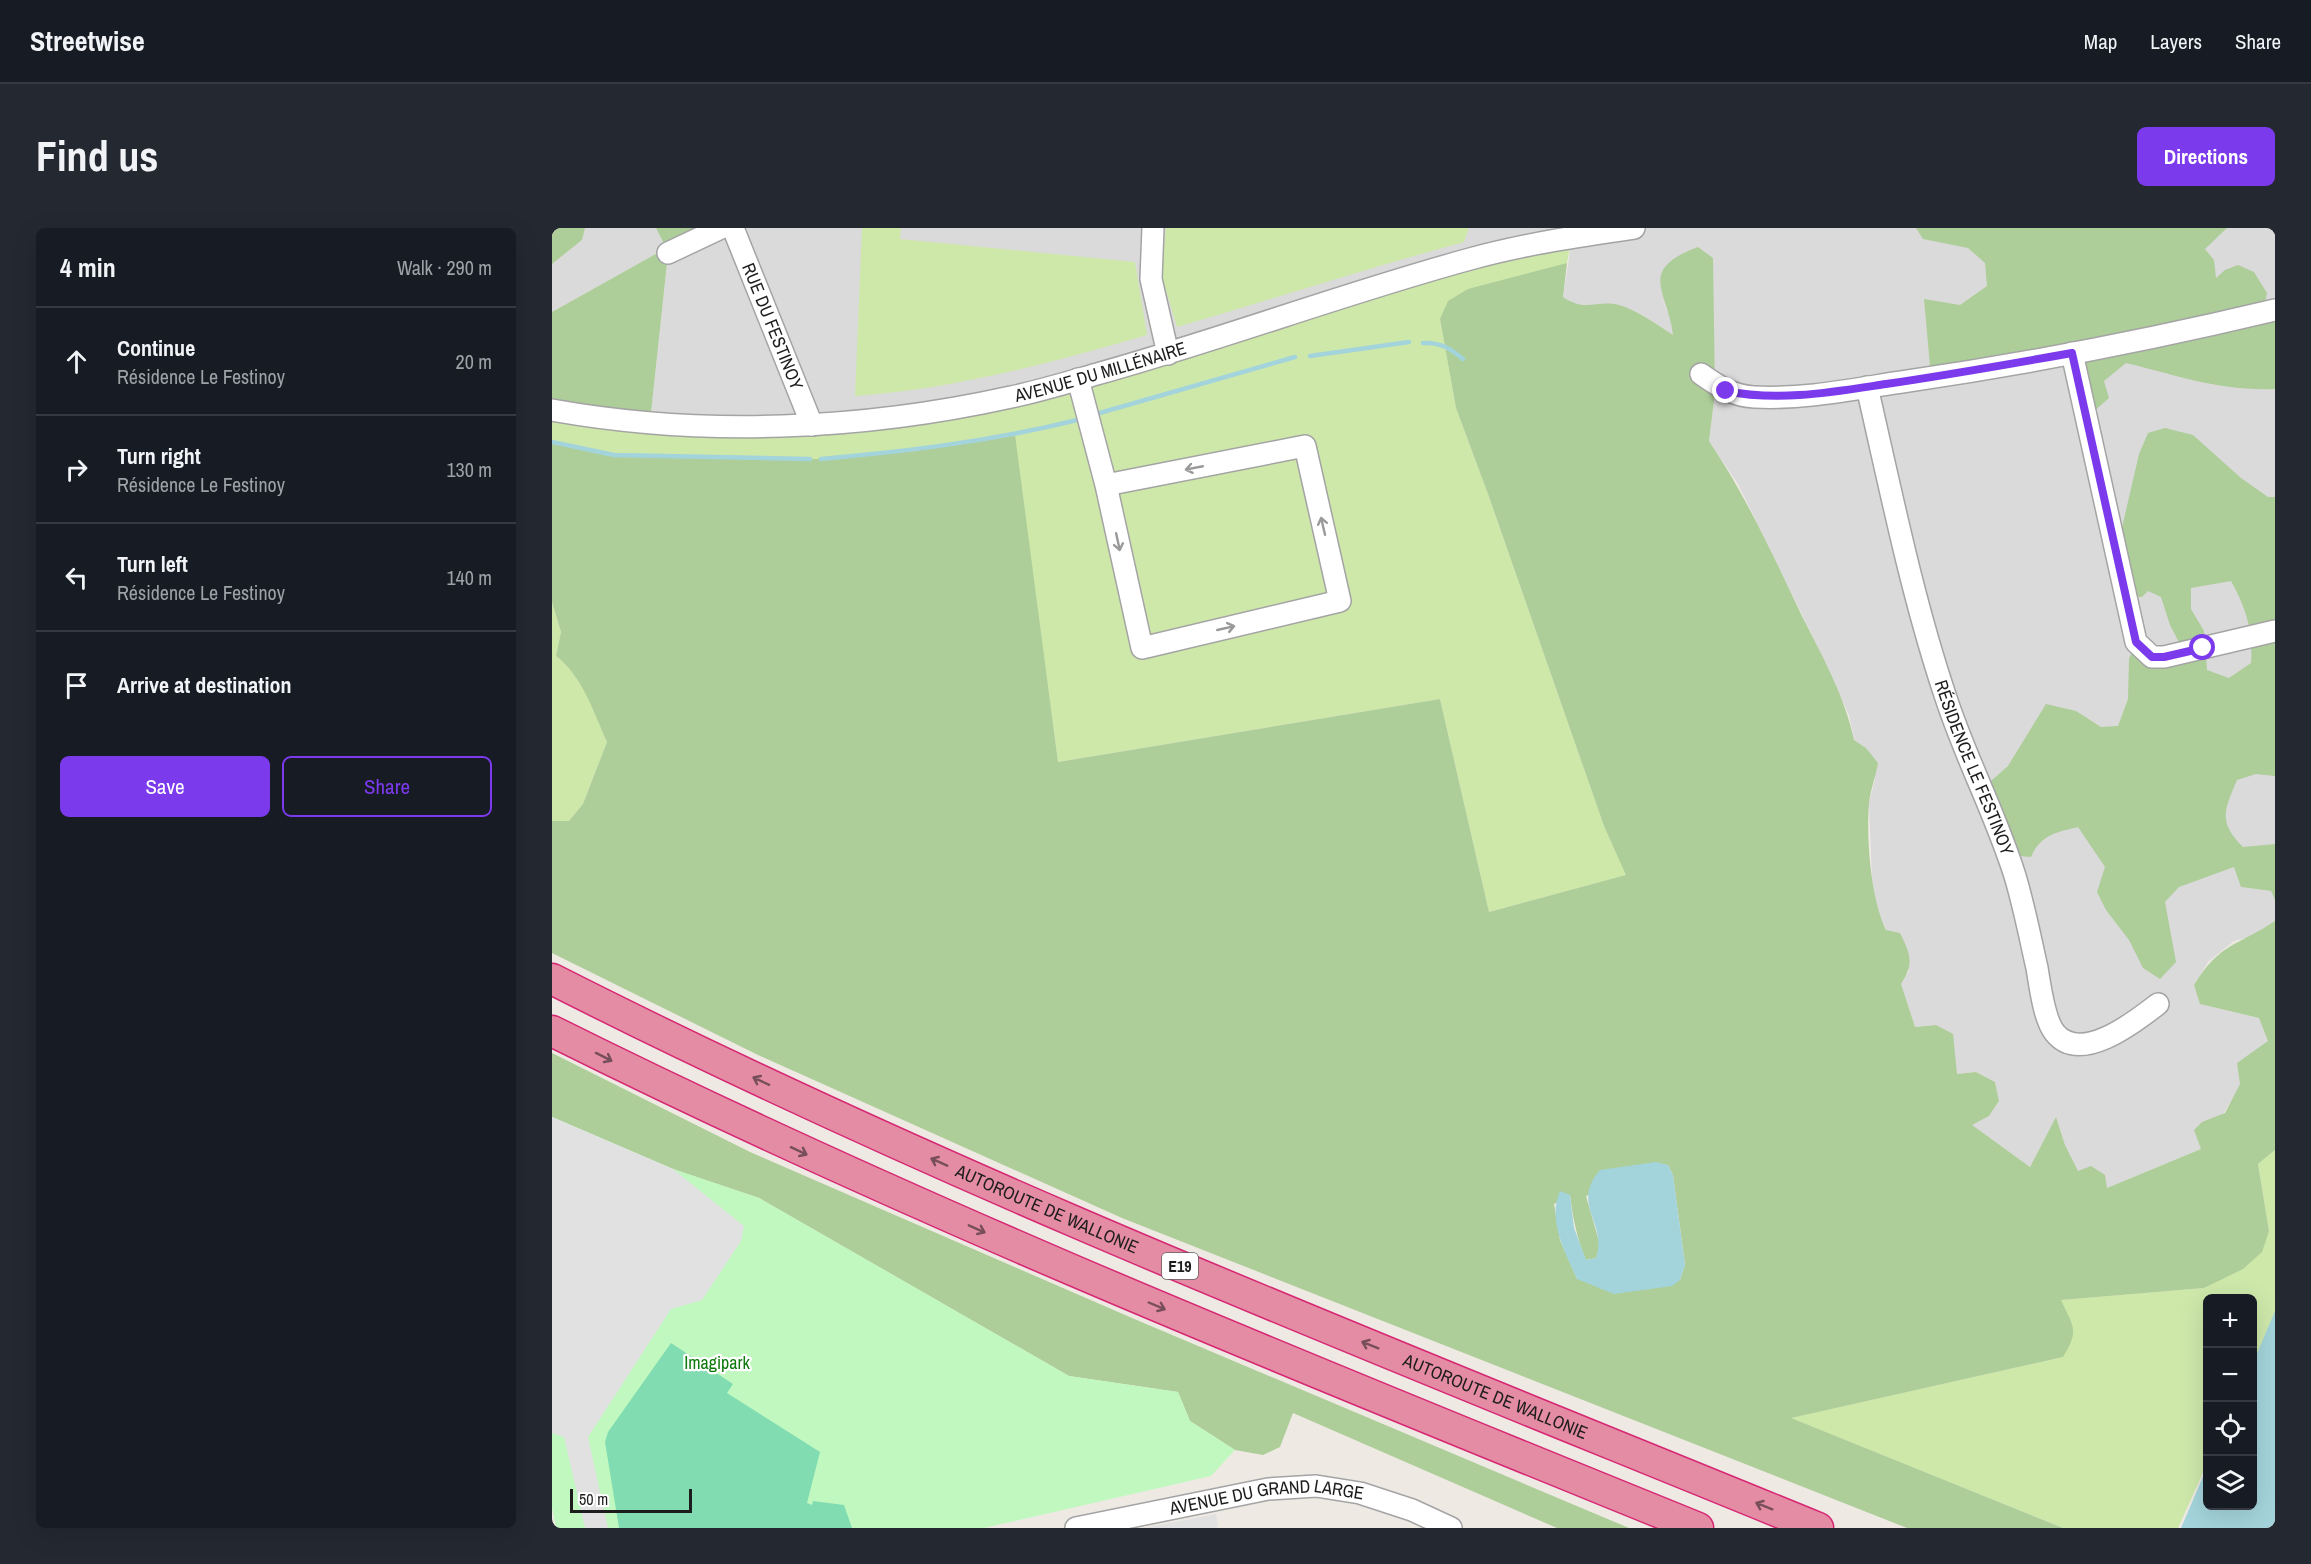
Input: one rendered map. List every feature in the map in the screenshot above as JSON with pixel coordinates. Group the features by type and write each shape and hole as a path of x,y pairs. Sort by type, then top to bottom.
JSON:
{"highway":[{"name":"AUTOROUTE DE WALLONIE","path":"552,979 657,1032 829,1113 1084,1225 1275,1306 1818,1528"},
{"path":"552,1031 804,1154 1066,1268 1698,1528"}],"street":[{"path":"668,253 721,228"},
{"name":"RUE DU FESTINOY","path":"733,228 812,425"},
{"path":"1153,228 1151,279 1168,354"},
{"name":"AVENUE DU MILLÉNAIRE","path":"552,410 635,421 704,425 812,425 949,409 1013,397 1168,354 1472,258 1572,237 1634,228"},
{"path":"1701,374 1726,391 1754,397 1803,395 1867,387 2072,353 2275,310"},
{"path":"2072,353 2136,642 2152,657 2164,657 2275,631"},
{"path":"1078,379 1106,485 1142,648 1340,601 1305,446 1106,485"},
{"name":"RÉSIDENCE LE FESTINOY","path":"1867,387 1921,616 1946,700 1996,820 2015,876 2026,915 2045,1007 2055,1033 2072,1044 2098,1041 2126,1029 2158,1004"},
{"name":"AVENUE DU GRAND LARGE","path":"1076,1528 1268,1490 1316,1486 1360,1493 1412,1510 1451,1528"}],"shaded area":[{"path":"585,228 656,228 668,253 721,228 2275,228 2275,844 2243,848 2241,887 2271,891 2275,900 2275,921 2253,936 2234,941 2208,962 2194,985 2201,1004 2259,1018 2269,1041 2201,1149 2107,1188 2078,1172 2065,1145 2056,1118 2030,1167 1971,1125 1989,1116 1999,1101 1995,1082 1976,1072 1957,1074 1936,1025 1915,1027 1900,984 1909,971 1878,914 1872,879 1869,803 1875,779 1866,748 1854,740 1849,715 1810,631 1738,484 1709,441 1715,393 1661,298 1670,316 1674,336 1641,314 1617,305 1577,306 1563,297 1572,238 949,409 650,422 668,254 661,251 552,312 552,264 582,240"},
{"path":"552,1117 673,1169 744,1226 741,1241 702,1300 671,1309 588,1437 608,1528 585,1528 564,1437 552,1433"},
{"path":"1216,1514 1218,1527 1144,1528"}],"green space":[{"path":"552,228 585,228 582,240 552,264"},
{"path":"656,228 721,228 668,254 650,422 552,410 552,312 661,251 668,252"},
{"path":"862,228 901,228 900,239 1135,262 1147,335 1039,365 966,381 892,393 855,396"},
{"path":"1166,228 1469,228 1464,242 1177,327 1161,274"},
{"path":"1916,228 2227,228 2205,249 2214,260 2216,278 2225,270 2238,265 2254,272 2267,293 2263,312 2275,310 2275,389 2217,385 2126,363 2104,381 2109,398 2085,419 2072,353 1931,377 1924,299 1960,305 1987,286 1985,263 1968,248 1923,239"},
{"path":"1572,237 1567,263 1440,319 1456,408 1604,826 1627,875 1489,912 1440,699 1058,762 1014,435 916,451 821,459 715,459 614,455 552,442 552,410 726,426 949,409"},
{"path":"1698,247 1713,258 1715,393 1709,441 1747,504 1824,660 1845,707 1854,740 1866,748 1878,763 1869,804 1868,834 1873,886 1886,930 1900,933 1907,947 1909,965 1901,984 1915,1027 1936,1025 1953,1034 1957,1074 1976,1072 1995,1082 1999,1101 1989,1116 1972,1125 2030,1167 2056,1117 2065,1145 2078,1171 2091,1166 2105,1175 2107,1188 2201,1149 2194,1130 2202,1122 2225,1113 2240,1084 2237,1063 2268,1041 2259,1018 2200,1004 2194,985 2212,960 2221,952 2275,921 2275,1150 2258,1164 2269,1231 2262,1252 2243,1269 2204,1288 2061,1300 2073,1328 2072,1340 2063,1357 1791,1418 2063,1528 1907,1528 1122,1218 758,1055 552,953 552,821 569,821 583,804 607,742 580,684 556,656 561,632 552,602 552,442 614,455 715,459 821,459 916,451 1015,435 1058,762 1440,699 1489,912 1626,875 1604,826 1456,408 1440,319 1448,301 1468,289 1567,263 1563,297 1571,302 1585,305 1604,303 1619,305 1640,314 1673,335 1660,283 1667,264","holes":["1668,1165 1673,1175 1685,1265 1680,1280 1577,1279 1560,1240 1554,1204 1570,1195 1576,1228 1586,1260 1596,1258 1600,1245 1586,1196"]},
{"path":"2165,428 2193,435 2241,478 2268,497 2275,497 2275,776 2256,774 2237,780 2229,800 2226,816 2230,830 2243,847 2275,844 2275,900 2271,891 2241,887 2234,867 2179,887 2165,902 2176,962 2160,979 2143,968 2129,940 2106,910 2097,892 2105,867 2078,827 2044,839 2031,857 2008,855 1983,788 2008,766 2046,704 2076,711 2101,727 2118,726 2128,699 2129,659 2136,642 2143,651 2184,652 2170,625 2161,597 2148,591 2142,597 2125,596 2121,532 2139,454 2148,433","holes":["2231,581 2250,631 2251,663 2229,678 2207,670 2204,631 2191,609 2191,588"]},
{"path":"552,602 561,632 556,656 581,684 607,742 583,804 569,821 552,821"},
{"path":"552,1053 750,1152 1132,1318 1629,1528 1557,1528 1293,1413 1280,1447 1263,1455 1235,1450 1190,1421 1178,1392 1069,1376 759,1198 673,1169 552,1117"},
{"name":"Imagipark","path":"552,1117 673,1169 759,1198 1069,1376 1178,1392 1190,1421 1235,1450 1211,1476 984,1528 556,1528 552,1508"},
{"path":"2275,1150 2275,1312 2257,1355 2257,1294 2203,1294 2203,1473 2178,1528 2063,1528 1790,1418 2063,1357 2060,1300 2204,1288 2269,1231 2258,1164"},
{"path":"671,1343 733,1384 727,1393 820,1452 807,1503 812,1505 813,1501 844,1505 852,1528 619,1528 605,1442 608,1432"}],"water":[{"path":"1656,1162 1668,1165 1673,1175 1685,1265 1680,1280 1672,1286 1614,1294 1577,1279 1559,1236 1555,1213 1560,1191 1570,1195 1574,1228 1586,1260 1596,1258 1597,1234 1588,1194 1592,1182 1600,1170"},
{"path":"2275,1311 2275,1528 2181,1528 2203,1476 2203,1510 2257,1510 2257,1354"}],"waterway":[{"path":"1310,356 1409,342"},
{"path":"1423,343 1444,347 1463,359"},
{"path":"1096,414 1295,357"},
{"path":"821,459 950,444 1014,434 1077,420"},
{"path":"552,442 614,455 810,459"}],"route":[{"path":"1726,391 1754,397 1803,395 1867,387 2072,353 2136,642 2152,657 2164,657 2203,648"}]}
